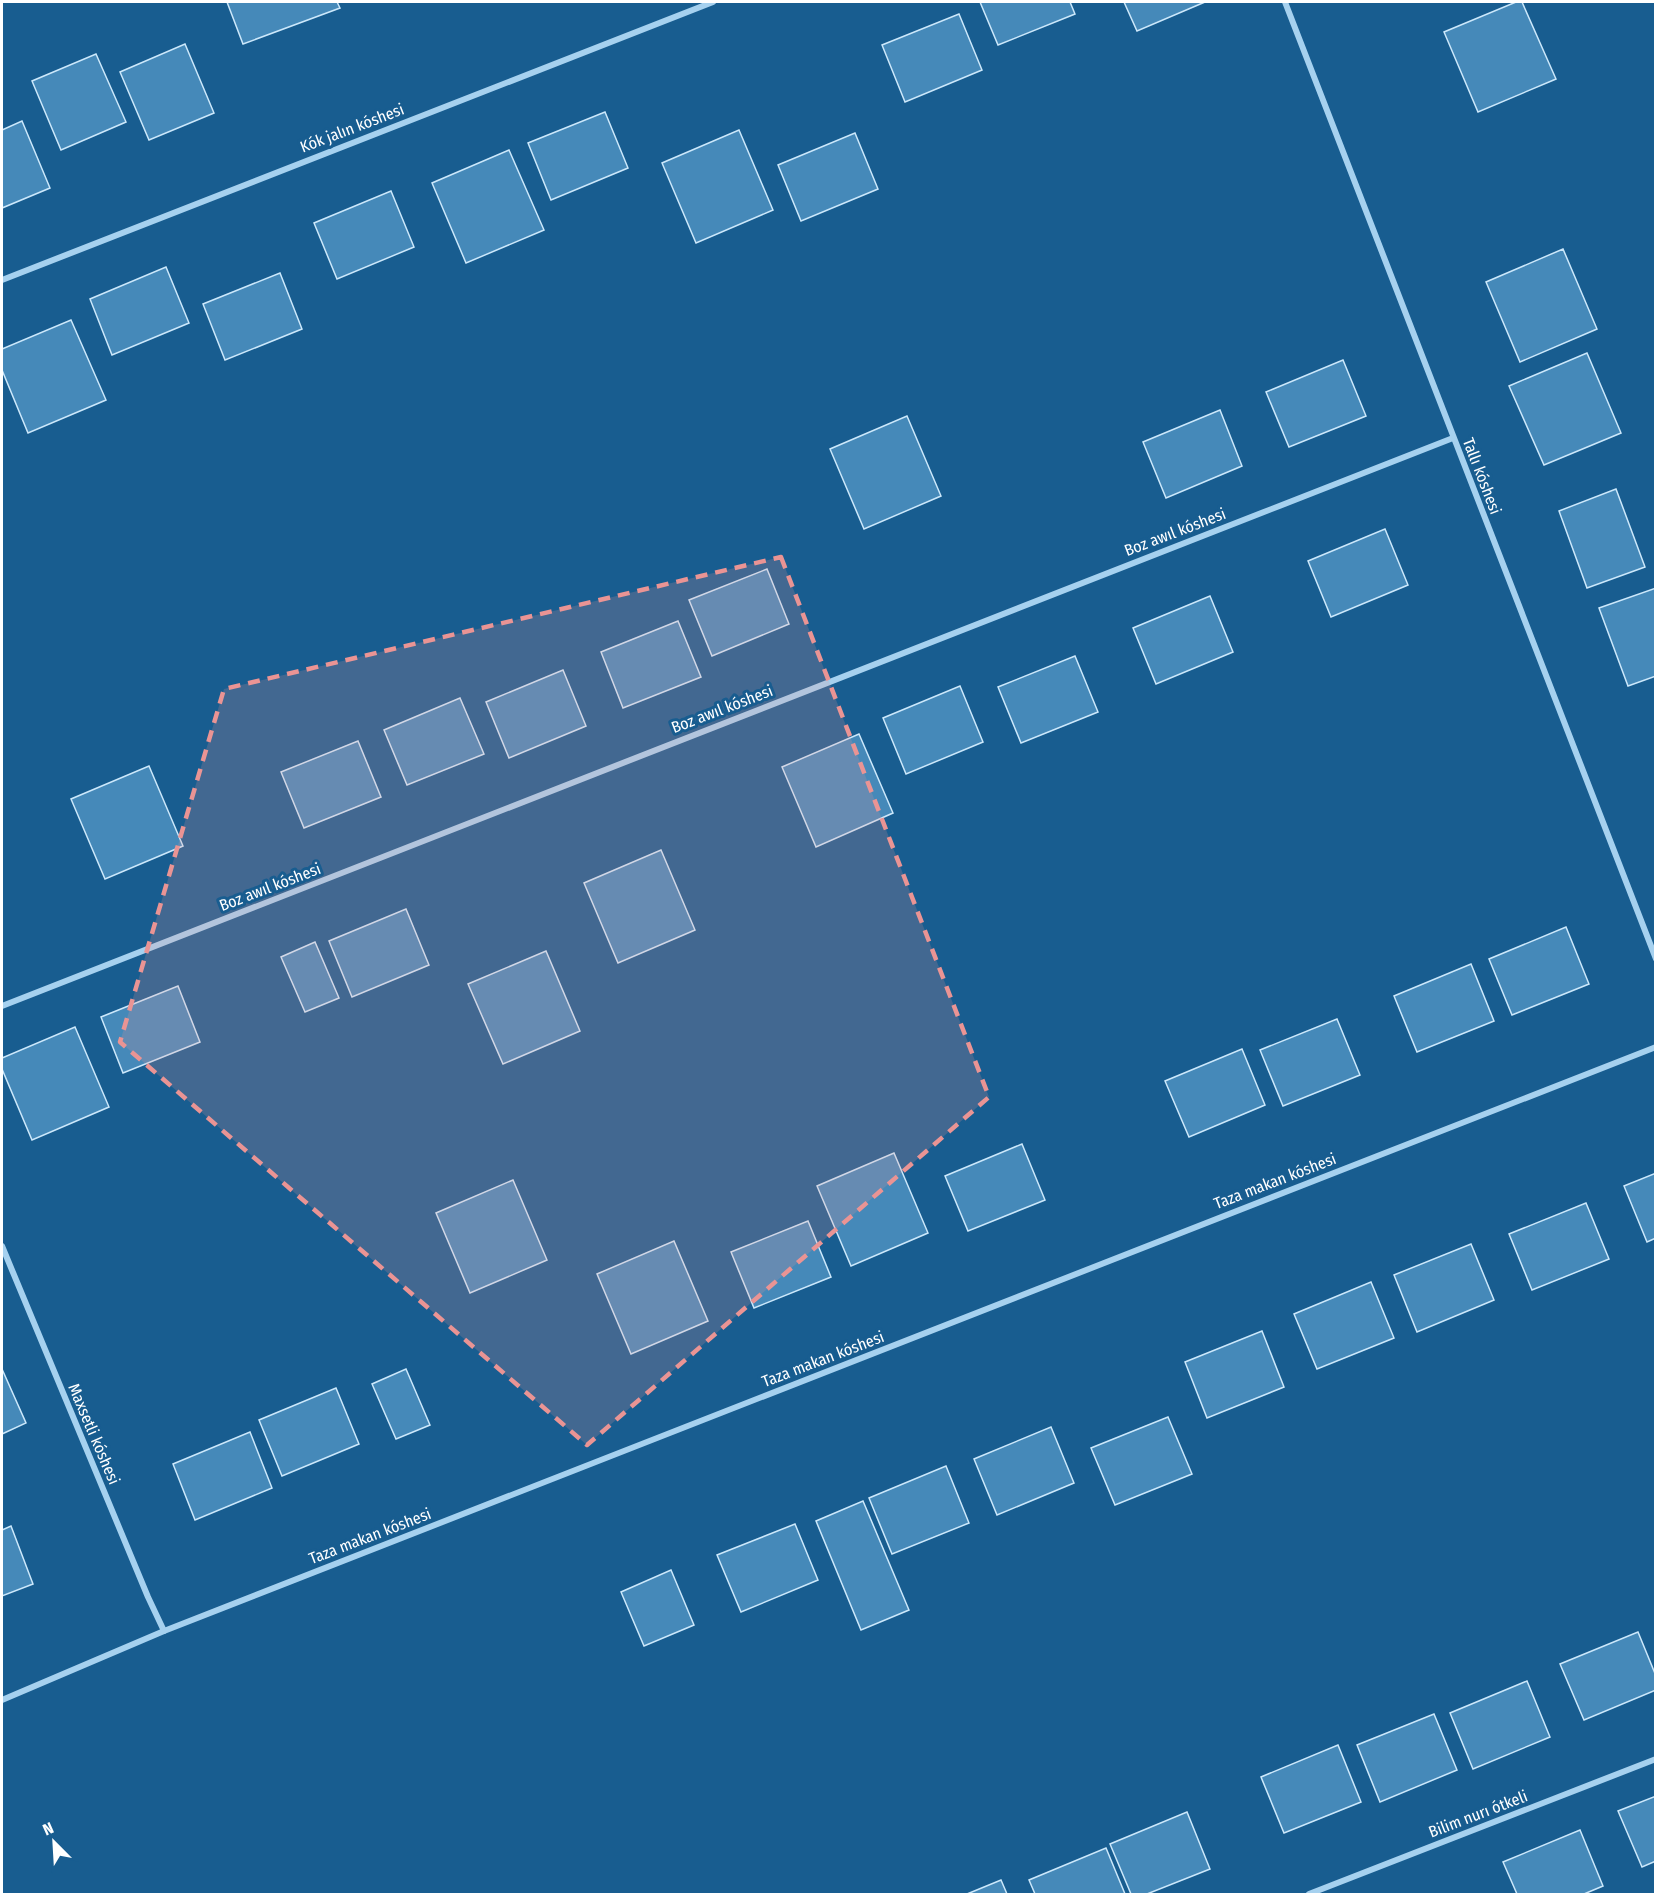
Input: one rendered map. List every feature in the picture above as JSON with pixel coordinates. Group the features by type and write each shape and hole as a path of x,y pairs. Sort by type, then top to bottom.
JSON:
{"street":[{"name":"Kók jalın kóshesi","path":"2,280 713,2"},
{"name":"Tallı kóshesi","path":"1285,2 1656,959"},
{"name":"Boz awıl kóshesi","path":"2,1006 1453,438"},
{"name":"Taza makan kóshesi","path":"2,1701 164,1631 1656,1047"},
{"name":"Maxsetli kóshesi","path":"2,1246 143,1586 164,1631"},
{"name":"Bilim nurı ótkeli","path":"1310,1894 1656,1759"}],"highlighted area":[{"path":"781,557 989,1097 587,1445 120,1042 224,689"}],"building":[{"path":"227,2 337,2 340,8 243,44"},
{"path":"980,2 1070,2 1075,14 998,45"},
{"path":"1124,2 1205,2 1137,31"},
{"path":"1516,2 1522,2 1556,79 1478,112 1444,32"},
{"path":"959,14 982,70 905,102 882,45"},
{"path":"185,44 214,113 149,140 120,72"},
{"path":"96,54 126,122 61,150 32,81"},
{"path":"605,112 628,168 551,200 528,143"},
{"path":"22,121 50,188 2,208 2,130"},
{"path":"739,130 773,210 696,243 662,163"},
{"path":"855,133 878,189 801,221 778,165"},
{"path":"509,150 544,230 466,263 432,183"},
{"path":"391,191 414,247 337,279 314,223"},
{"path":"1563,249 1597,329 1520,362 1486,282"},
{"path":"166,267 189,323 112,355 90,299"},
{"path":"280,273 302,329 225,360 203,304"},
{"path":"71,320 106,400 28,433 2,370 2,349"},
{"path":"1587,353 1621,433 1544,465 1509,386"},
{"path":"1343,360 1366,416 1289,447 1266,392"},
{"path":"1220,410 1242,466 1166,498 1143,442"},
{"path":"907,416 941,496 864,529 830,449"},
{"path":"1616,489 1645,567 1587,588 1559,511"},
{"path":"1385,529 1408,585 1331,617 1308,561"},
{"path":"767,569 789,624 712,656 689,600"},
{"path":"1656,588 1656,676 1628,686 1599,608"},
{"path":"1210,596 1233,652 1156,684 1133,628"},
{"path":"678,621 701,677 623,708 601,652"},
{"path":"1075,656 1098,712 1021,743 998,687"},
{"path":"563,670 586,726 509,758 486,702"},
{"path":"960,686 983,742 906,774 883,718"},
{"path":"460,698 484,754 407,785 384,730"},
{"path":"859,734 893,813 816,847 782,767"},
{"path":"358,741 381,797 304,828 281,772"},
{"path":"149,766 183,846 105,879 71,799"},
{"path":"661,850 695,930 618,963 584,883"},
{"path":"406,909 429,965 352,997 329,941"},
{"path":"1566,927 1589,984 1512,1015 1489,959"},
{"path":"315,942 339,998 305,1012 281,957"},
{"path":"546,951 580,1031 503,1064 468,984"},
{"path":"1471,964 1494,1021 1417,1052 1394,996"},
{"path":"178,986 200,1042 123,1073 101,1017"},
{"path":"1337,1019 1360,1075 1283,1106 1260,1050"},
{"path":"75,1027 109,1107 32,1140 2,1069 2,1058"},
{"path":"1242,1049 1265,1105 1189,1137 1165,1081"},
{"path":"1022,1144 1045,1200 968,1231 945,1176"},
{"path":"894,1153 928,1233 851,1266 817,1186"},
{"path":"1656,1173 1656,1238 1647,1242 1624,1186"},
{"path":"513,1180 547,1260 470,1293 436,1213"},
{"path":"1586,1203 1609,1259 1532,1290 1509,1234"},
{"path":"808,1221 831,1277 754,1308 731,1252"},
{"path":"674,1241 708,1321 631,1354 597,1274"},
{"path":"1471,1244 1494,1300 1417,1332 1394,1275"},
{"path":"1371,1282 1394,1338 1317,1369 1294,1314"},
{"path":"1262,1331 1284,1387 1207,1418 1185,1362"},
{"path":"2,1369 26,1423 2,1434"},
{"path":"406,1369 430,1425 396,1439 372,1384"},
{"path":"336,1388 359,1444 282,1476 259,1420"},
{"path":"1168,1417 1192,1474 1115,1505 1091,1448"},
{"path":"1051,1427 1074,1483 997,1515 974,1459"},
{"path":"250,1432 272,1488 195,1520 173,1464"},
{"path":"946,1466 969,1523 892,1554 869,1498"},
{"path":"863,1501 909,1610 861,1630 816,1521"},
{"path":"795,1524 818,1580 741,1612 717,1555"},
{"path":"11,1526 33,1584 2,1596 2,1530"},
{"path":"671,1570 694,1625 644,1646 621,1592"},
{"path":"1638,1632 1656,1676 1656,1690 1584,1720 1560,1664"},
{"path":"1527,1681 1550,1737 1473,1769 1450,1713"},
{"path":"1434,1714 1457,1770 1380,1802 1357,1745"},
{"path":"1338,1745 1361,1802 1284,1833 1261,1777"},
{"path":"1656,1796 1656,1861 1642,1867 1618,1811"},
{"path":"1187,1812 1210,1869 1147,1894 1131,1894 1110,1844"},
{"path":"1580,1830 1603,1886 1584,1894 1517,1894 1503,1862"},
{"path":"1106,1848 1125,1894 1035,1894 1029,1880"},
{"path":"1001,1880 1007,1894 967,1894"}]}
